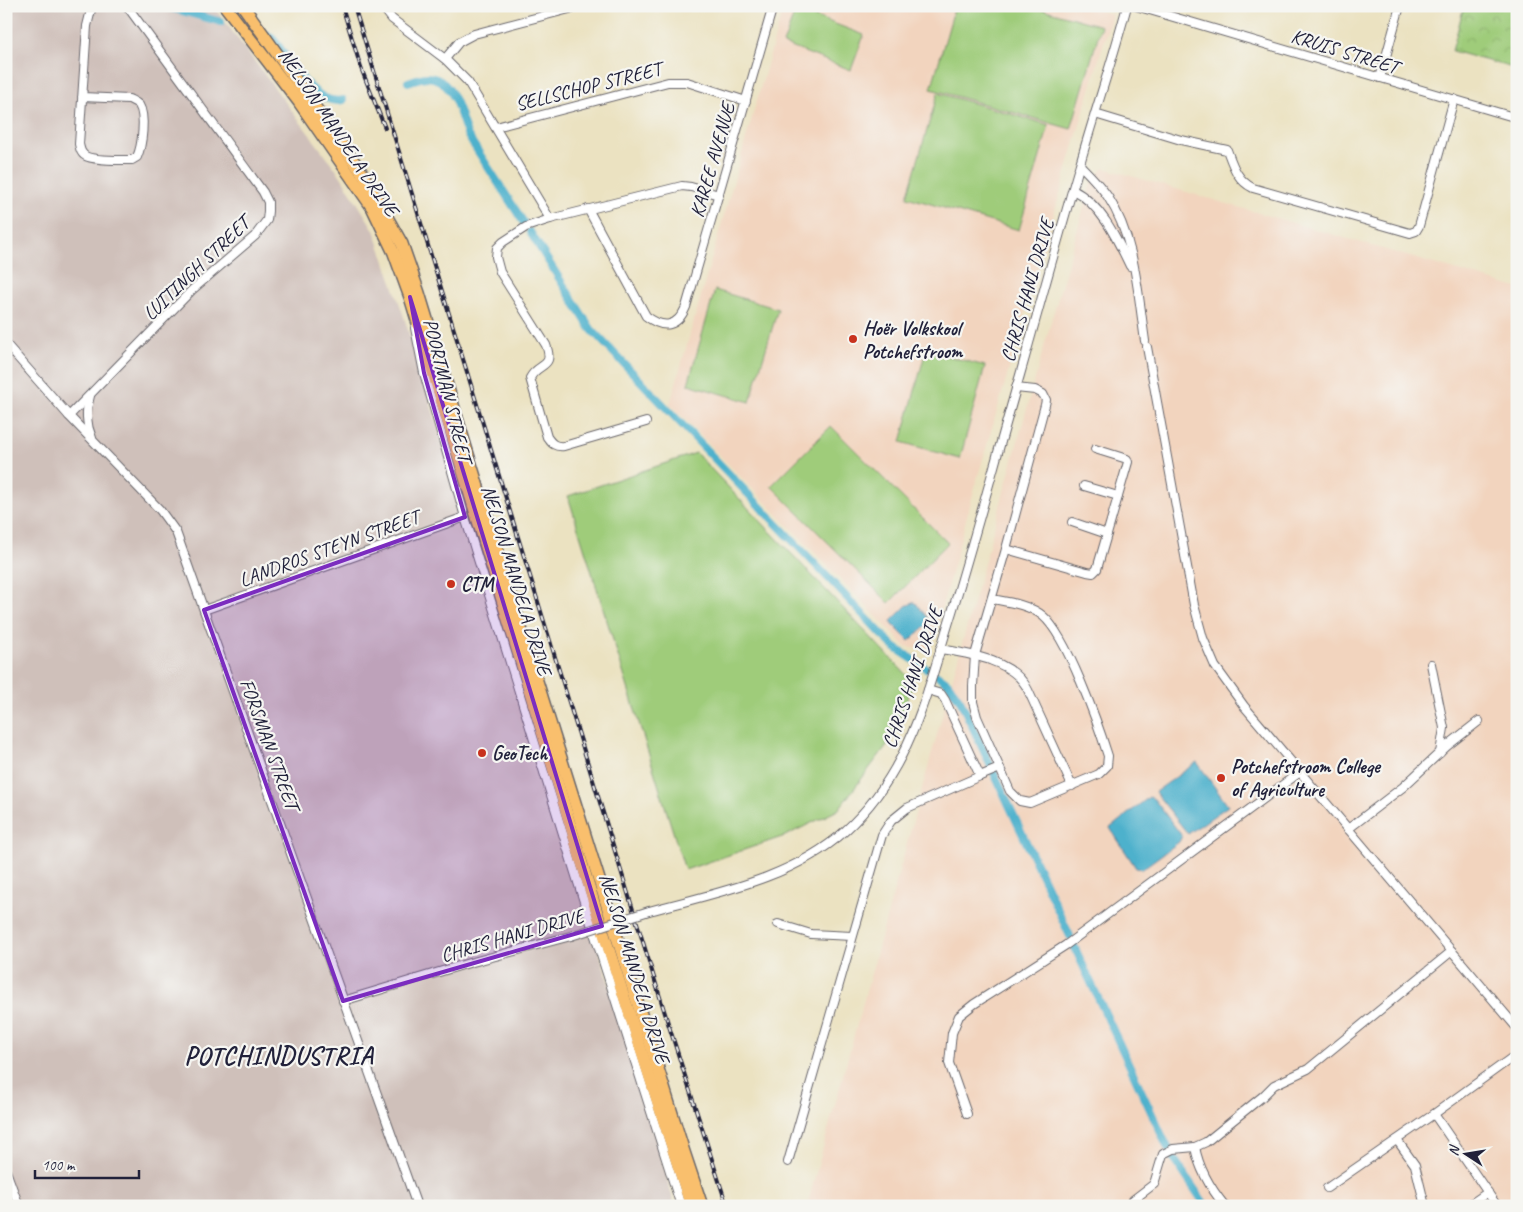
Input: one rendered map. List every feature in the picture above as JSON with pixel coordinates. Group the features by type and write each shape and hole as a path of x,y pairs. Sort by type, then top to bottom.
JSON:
{"highway":[{"name":"NELSON MANDELA DRIVE","path":"225,6 299,102 372,207 391,244 410,297 595,906 691,1206"},
{"name":"NELSON MANDELA DRIVE","path":"243,6 362,173 402,244 419,293 534,671 702,1206"}],"street":[{"path":"82,97 121,99 136,102 143,116 142,141 137,157 132,160 125,160 84,156 80,151 79,144 82,97 87,26 92,6"},
{"name":"LUITINGH STREET","path":"69,416 192,290 255,236 267,220 268,202 263,192 127,6"},
{"path":"382,6 392,19 445,59 468,82 550,219"},
{"path":"445,59 459,42 474,34 581,6"},
{"name":"KAREE AVENUE","path":"588,209 646,316 661,324 670,325 682,316 773,6"},
{"name":"CHRIS HANI DRIVE","path":"343,1001 469,963 571,936 649,911 706,896 765,876 799,862 822,849 845,831 876,797 896,769 907,748 928,690 1127,6"},
{"name":"KRUIS STREET","path":"1136,6 1517,118"},
{"path":"1380,78 1400,6"},
{"name":"SELLSCHOP STREET","path":"496,127 668,82 687,82 746,101"},
{"path":"1095,114 1181,140 1227,150 1238,176 1245,184 1253,188 1410,233 1416,231 1419,226 1454,99"},
{"path":"1080,165 1108,197 1121,221 1136,277 1187,575 1206,646 1215,666 1225,682 1300,772 1517,1028"},
{"path":"646,422 564,446 557,447 552,444 547,437 530,378 533,373 547,364 549,359 548,352 546,345 500,272 496,257 497,248 502,242 526,227 588,209 682,186 719,195"},
{"path":"1073,190 1083,195 1100,214 1122,249 1136,277"},
{"name":"POORTMAN STREET","path":"410,297 418,347 465,517 681,1206"},
{"name":"FORSMAN STREET","path":"6,344 69,416 169,520 182,546 417,1206"},
{"path":"992,599 1025,607 1044,616 1064,646 1105,748 1108,762 1107,766 1099,774 1030,803 1024,803 1015,798 995,770 974,708 973,695 976,656 1046,400 1040,392 1016,388"},
{"path":"92,392 86,416 94,442"},
{"path":"1006,550 1094,573 1097,569 1128,462 1127,459 1095,449"},
{"path":"1084,486 1118,496"},
{"name":"LANDROS STEYN STREET","path":"204,610 465,517"},
{"path":"1072,522 1107,534"},
{"path":"940,649 976,656 1016,673 1024,682 1072,786"},
{"path":"1431,664 1444,728 1440,752"},
{"path":"928,690 944,697 980,776"},
{"path":"1348,829 1403,787 1440,752 1479,721"},
{"path":"788,1162 877,846 882,835 891,821 907,808 995,770"},
{"path":"967,1114 949,1063 952,1033 959,1016 974,1004 1074,939 1300,772"},
{"path":"778,924 811,934 852,936"},
{"path":"1133,1200 1154,1184 1163,1154 1170,1150 1195,1147 1206,1142 1274,1085 1308,1069 1452,952"},
{"path":"1327,1188 1517,1054"},
{"path":"1434,1114 1497,1206"},
{"path":"1397,1140 1415,1165 1424,1202 1418,1206"},
{"path":"1195,1147 1202,1170 1225,1206"},
{"path":"6,1171 20,1206"},
{"path":"1468,1206 1488,1192"}],"highlighted area":[{"path":"410,297 602,926 343,1001 204,610 465,517 424,373"}],"shaded area":[{"name":"POTCHINDUSTRIA","path":"6,6 213,6 340,175 374,230 403,314 632,1059 675,1206 6,1206"},
{"name":"Hoër Volkskool Potchefstroom","path":"784,6 1084,6 1112,14 978,476 930,650 906,647 670,404"},
{"name":"Potchefstroom College of Agriculture","path":"1104,168 1517,288 1517,1206 807,1206 1043,350 1091,183"}],"green space":[{"path":"955,6 1032,6 1101,26 1071,129 931,89"},
{"path":"1464,6 1517,6 1517,69 1452,51"},
{"path":"796,9 864,35 851,70 783,44"},
{"path":"938,93 1049,125 1019,230 907,197"},
{"path":"715,290 778,309 750,402 688,384"},
{"path":"926,350 985,366 960,459 901,442"},
{"path":"831,426 948,543 889,603 771,486"},
{"path":"696,453 914,683 890,741 838,810 785,836 685,870 568,496"}],"water":[{"path":"915,602 931,622 909,641 891,621 906,606"},
{"path":"1197,762 1228,806 1188,834 1155,792"},
{"path":"1149,797 1154,799 1182,836 1179,842 1142,869 1136,868 1110,828"}],"waterway":[{"path":"164,6 221,22"},
{"path":"268,35 313,90 323,97 343,100"},
{"path":"408,82 427,77 436,79 450,91 455,99 468,136 524,223"},
{"path":"530,232 591,329 894,647 926,668"},
{"path":"937,675 948,683 960,700 1070,936"},
{"path":"1074,946 1166,1144 1206,1206"}],"railway":[{"path":"342,6 361,68 385,128"},
{"path":"354,6 668,1023 727,1206"}],"place":[{"name":"Hoër Volkskool Potchefstroom","path":"853,339"},
{"name":"CTM","path":"451,584"},
{"name":"GeoTech","path":"482,753"},
{"name":"Potchefstroom College of Agriculture","path":"1221,778"}],"district":[{"name":"POTCHINDUSTRIA","path":"279,1055"}]}
